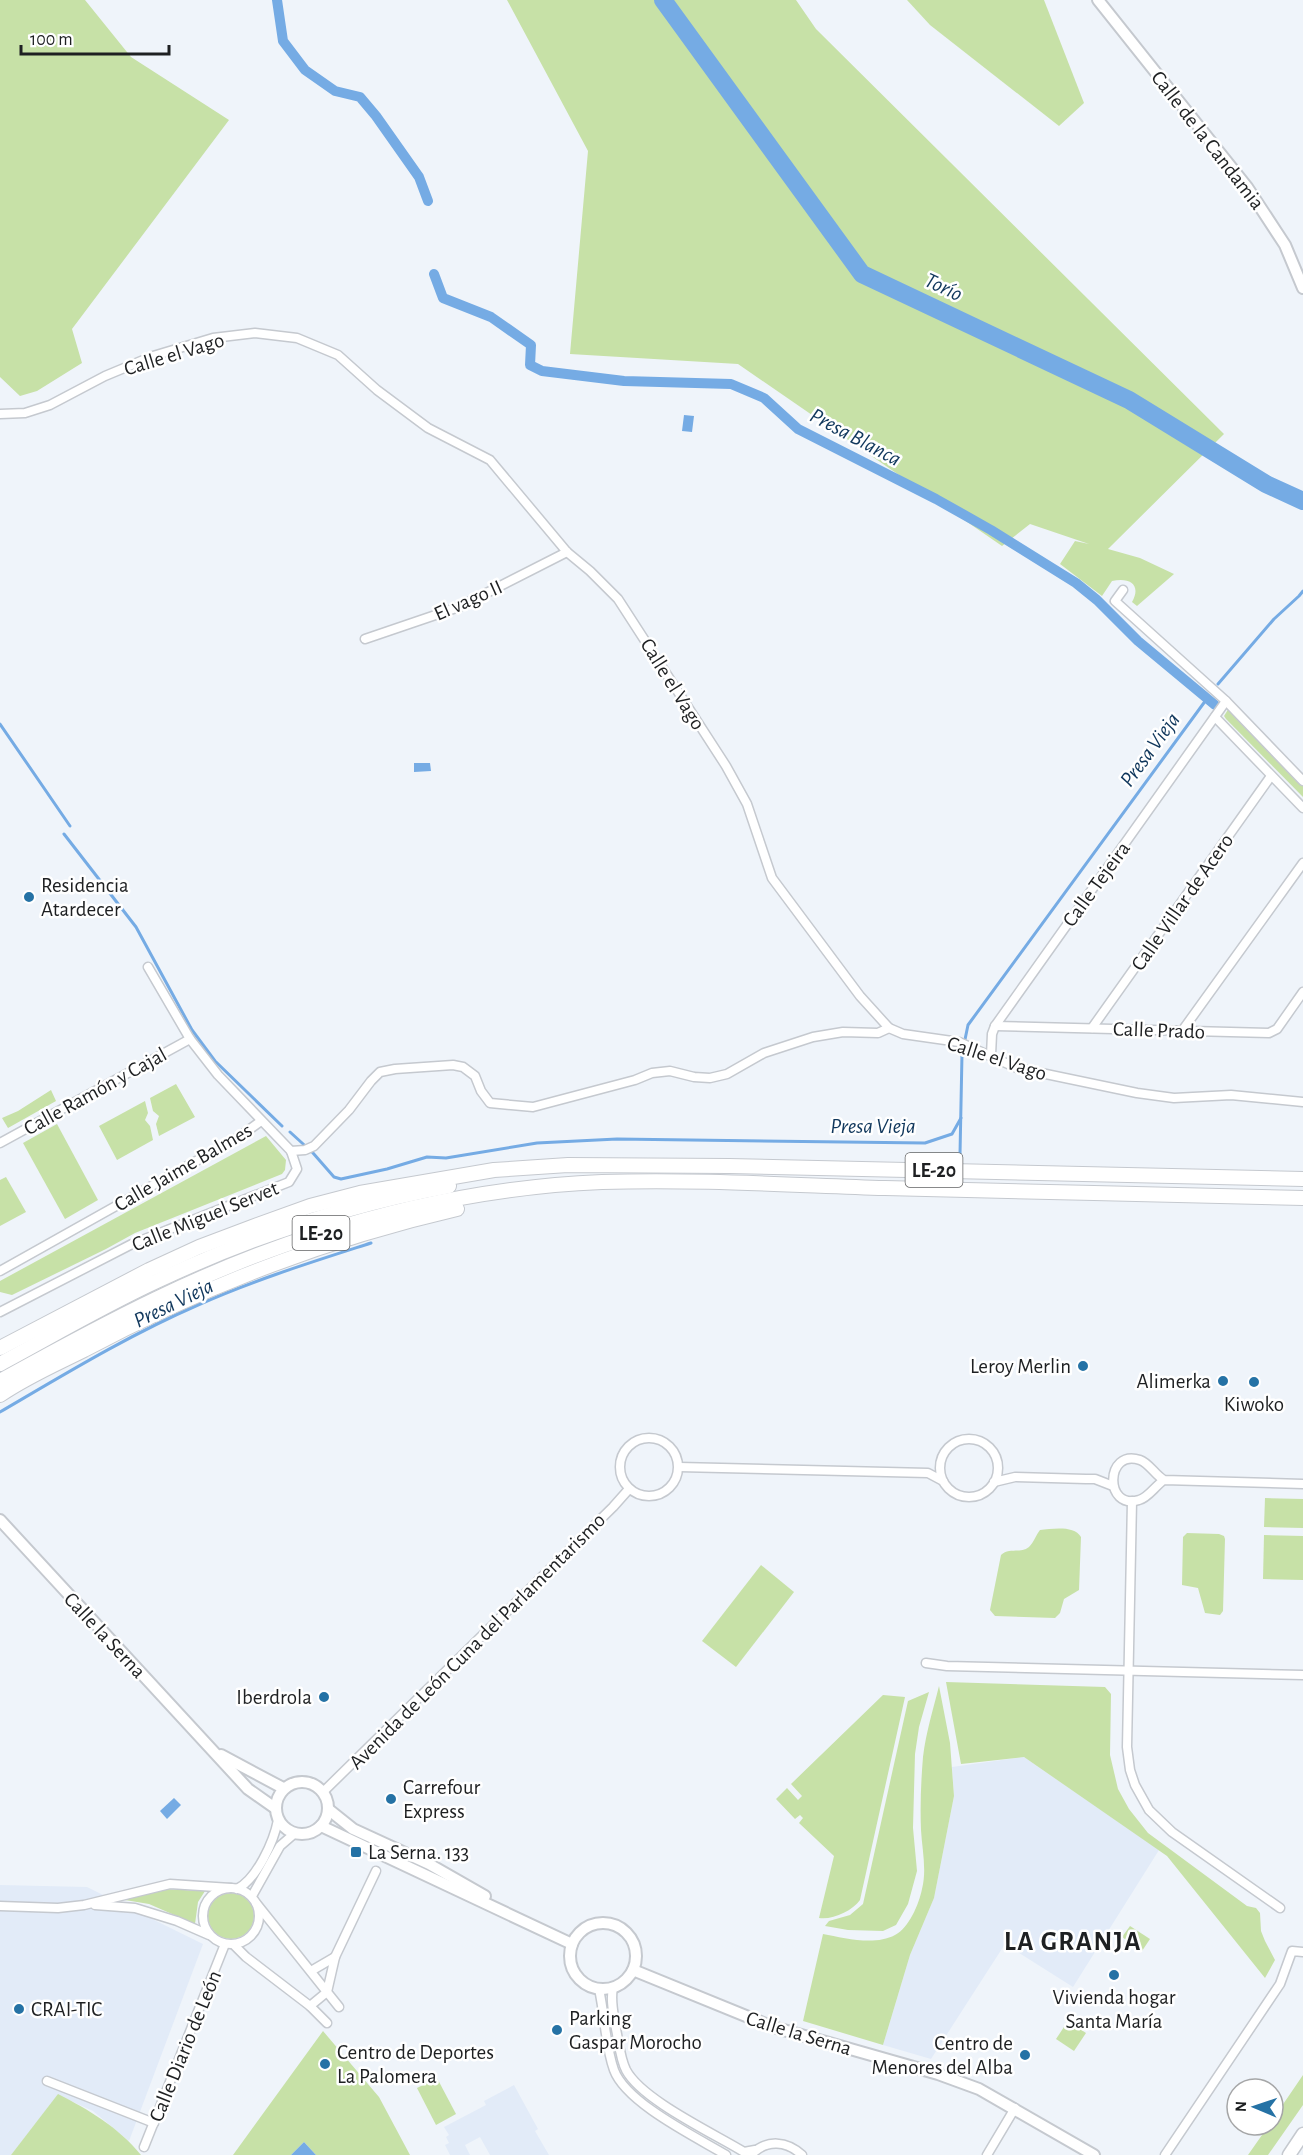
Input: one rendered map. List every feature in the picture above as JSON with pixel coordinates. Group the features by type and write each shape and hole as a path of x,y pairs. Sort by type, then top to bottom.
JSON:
{"highway":[{"path":"0,1348 129,1280 199,1247 310,1206 412,1183 494,1170 535,1166 603,1166"},
{"name":"LE-20","path":"0,1364 156,1281 315,1219 413,1193 535,1173 603,1166 812,1167 1303,1179"},
{"name":"LE-20","path":"0,1381 162,1294 261,1253 320,1233 416,1208 536,1187 603,1182 670,1182 1303,1198"},
{"path":"0,1395 109,1336 169,1307 266,1266 324,1246 418,1218 458,1209 570,1191 670,1182"}],"main road":[{"path":"1289,2155 1303,2134"}],"street":[{"name":"Calle de la Candamia","path":"1098,0 1247,187 1285,245 1303,288"},
{"name":"Calle el Vago","path":"0,414 25,413 50,405 105,376 153,356 213,338 255,333 297,338 338,355 377,390 428,428 490,460 567,552 618,598 726,766 747,804 772,878 860,996 889,1028 903,1034 964,1045 1017,1068 1137,1093 1174,1098 1231,1095 1303,1102"},
{"name":"El vago II","path":"365,639 459,607 567,552"},
{"path":"1124,590 1115,602 1226,701 1303,781"},
{"name":"Calle Tejeira","path":"991,1056 992,1034 995,1026 1226,701"},
{"path":"1215,717 1303,808"},
{"name":"Calle Villar de Acero","path":"1092,1028 1271,776"},
{"path":"1182,1031 1303,863"},
{"name":"Calle Jaime Balmes","path":"0,1271 239,1137 261,1121 218,1075 190,1039 148,967"},
{"name":"Calle Prado","path":"995,1026 1269,1033 1277,1029 1303,992"},
{"name":"Calle Miguel Servet","path":"0,1312 4,1305 132,1244 289,1182 297,1169 291,1151 305,1150 314,1146 349,1110 380,1072 453,1065 463,1067 475,1076 481,1091 490,1103 533,1107 635,1080 652,1073 670,1071 710,1078 727,1074 764,1053 813,1037 843,1032 878,1033 889,1028"},
{"name":"Calle Ramón y Cajal","path":"0,1143 190,1039"},
{"path":"261,1121 291,1151"},
{"path":"657,1438 672,1449 679,1467 674,1483 660,1495 643,1496 629,1489 623,1481 620,1462 630,1445 638,1440 657,1438"},
{"path":"928,1473 940,1464 948,1447 956,1442 970,1439 982,1442 990,1448 998,1464 1015,1477"},
{"path":"1095,1479 1113,1473 1121,1462 1134,1458 1146,1463 1164,1480 1303,1484"},
{"path":"940,1464 943,1481"},
{"path":"679,1467 928,1473 943,1481 954,1493 971,1496 988,1489 994,1482 998,1464"},
{"path":"1113,1473 1113,1486 1120,1497 1132,1501 1146,1497 1164,1480"},
{"path":"1154,1473 1154,1487"},
{"path":"994,1482 1015,1477 1095,1479 1113,1486"},
{"name":"Avenida de León Cuna del Parlamentarismo","path":"323,1791 629,1489"},
{"path":"1132,1501 1126,1747 1135,1785 1149,1810 1172,1832 1280,1908"},
{"name":"Calle la Serna","path":"0,1520 248,1790 275,1808"},
{"path":"926,1663 946,1666 1303,1675"},
{"name":"Calle la Serna","path":"211,1749 283,1788"},
{"path":"209,1935 202,1918 207,1901 222,1890 246,1885 274,1837 278,1820 275,1808 283,1788 291,1783 308,1782 323,1791 328,1809 321,1826 309,1833 296,1833 289,1831 278,1820"},
{"path":"328,1809 353,1829 429,1864 521,1918"},
{"path":"321,1826 521,1918 572,1944"},
{"path":"230,1945 251,1937 256,1930 259,1921 254,1899 280,1846 296,1833"},
{"path":"310,2006 327,1992 335,1957 376,1870"},
{"path":"0,1906 58,1908 84,1905 170,1884 234,1888 254,1899 339,2007"},
{"path":"84,1905 135,1908 177,1921 209,1935 216,1941 230,1945 310,2006 327,2023"},
{"path":"606,1924 622,1929 630,1937 635,1950 633,1970 626,1980 613,1988 599,1989 585,1984 574,1972 570,1957 572,1944 578,1935 591,1926 606,1924"},
{"name":"Calle Diario de León","path":"144,2147 230,1945"},
{"path":"1164,2155 1280,1983 1293,1951 1303,1952"},
{"path":"311,1971 335,1957"},
{"name":"Calle la Serna","path":"633,1970 773,2027 938,2074 971,2086 1015,2108 1094,2155"},
{"path":"613,1988 612,2004 621,2055 626,2070 637,2085 657,2100 744,2152 753,2153 771,2144 782,2144 793,2147 802,2155"},
{"path":"599,1989 610,2054 620,2083 638,2100 726,2155"},
{"path":"47,2081 154,2123"},
{"path":"987,2155 1015,2108"}],"shaded area":[{"path":"1024,1757 1159,1850 1073,1987 1005,1944 931,2059 883,2045 910,1955 934,1898 954,1796 952,1767"},
{"path":"0,1885 87,1887 203,1944 129,2141 93,2111 58,2095 11,2155 0,2155"},
{"path":"514,2085 549,2155 490,2155 480,2137 465,2145 470,2155 450,2155 445,2145 449,2143 446,2137 449,2135 444,2127 486,2105 484,2101"}],"green space":[{"path":"0,0 85,0 131,57 229,120 72,329 82,363 37,391 20,396 0,377"},
{"path":"507,0 796,0 816,29 1224,434 1108,549 1140,558 1174,574 1137,606 1132,602 1135,596 1135,586 1128,581 1112,581 1102,596 1060,564 1075,541 1089,544 1030,524 1002,546 738,364 570,354 588,151"},
{"path":"907,0 1044,0 1084,103 1059,126 930,25"},
{"path":"1229,708 1303,786 1303,797 1226,719 1224,716"},
{"path":"176,1084 195,1117 159,1136 156,1124 159,1116 153,1111 150,1098"},
{"path":"51,1090 56,1101 8,1128 2,1118 18,1111"},
{"path":"145,1101 148,1113 145,1120 150,1126 153,1140 117,1160 99,1126"},
{"path":"57,1124 98,1200 65,1219 23,1143"},
{"path":"266,1136 286,1160 282,1174 135,1233 12,1295 0,1292 0,1281"},
{"path":"6,1177 26,1212 0,1226 0,1180"},
{"path":"1265,1498 1303,1499 1303,1528 1264,1527"},
{"path":"1068,1529 1078,1533 1081,1537 1079,1590 1064,1599 1060,1613 1055,1618 995,1616 990,1610 1001,1555 1007,1551 1026,1549 1040,1530"},
{"path":"1187,1533 1224,1536 1223,1611 1220,1615 1205,1613 1198,1588 1182,1585 1183,1537"},
{"path":"1264,1535 1303,1536 1303,1580 1263,1579"},
{"path":"761,1565 794,1592 736,1667 702,1641"},
{"path":"946,1682 1105,1687 1111,1694 1110,1755 1118,1789 1129,1809 1148,1833 1247,1906 1256,1908 1260,1913 1261,1931 1275,1960 1265,1978 1167,1856 1024,1757 961,1764"},
{"path":"939,1686 950,1743 954,1796 934,1898 910,1955 883,2045 803,2021 823,1934 869,1941 887,1938 905,1927 916,1908 921,1895 924,1874 921,1830 923,1757"},
{"path":"929,1692 919,1727 915,1754 913,1828 917,1871 908,1904 896,1925 883,1931 848,1930 825,1926 829,1921 850,1915 863,1904 908,1701"},
{"path":"883,1695 905,1697 860,1900 842,1914 830,1918 819,1918 834,1856 799,1823 803,1818 800,1815 795,1819 776,1799 787,1788 798,1800 802,1796 791,1784"},
{"path":"162,1889 205,1891 198,1902 195,1924 149,1904 125,1900"},
{"path":"231,1893 247,1900 254,1916 247,1932 231,1939 215,1932 208,1916 215,1900"},
{"path":"1130,1926 1150,1939 1142,1951 1122,1937"},
{"path":"1068,2021 1086,2033 1074,2051 1056,2039"},
{"name":"Centro de Deportes La Palomera","path":"323,2031 379,2097 410,2155 316,2155 304,2142 291,2155 233,2155"},
{"path":"1303,2075 1303,2105 1285,2131 1285,2101"},
{"path":"437,2078 456,2114 436,2125 417,2088"},
{"path":"58,2094 102,2120 123,2136 141,2155 11,2155"},
{"path":"1261,2137 1281,2137 1268,2155 1248,2155"}],"water":[{"path":"684,415 694,416 692,432 682,431"},
{"path":"414,763 430,763 431,771 414,772"},
{"path":"174,1798 181,1805 167,1819 160,1811"},
{"path":"304,2142 316,2155 291,2155"}],"waterway":[{"name":"Presa Blanca","path":"277,0 283,41 305,70 335,91 360,97 419,177 428,201"},
{"name":"Torío","path":"663,0 862,274 1129,400 1266,484 1303,501"},
{"name":"Presa Blanca","path":"434,274 443,298 491,317 531,345 530,365 542,371 624,381 731,384 764,398 798,429 936,499 1076,583 1097,600 1138,641 1215,705"},
{"name":"Presa Vieja","path":"1218,684 1274,619 1303,591"},
{"name":"Presa Vieja","path":"960,1154 962,1054 968,1025 1206,700"},
{"path":"0,724 70,826"},
{"path":"64,834 136,927 192,1030 215,1061 282,1126"},
{"name":"Presa Vieja","path":"290,1132 334,1177 341,1179 427,1157 446,1158 537,1143 617,1139 925,1143 952,1134 961,1118"},
{"name":"Presa Vieja","path":"0,1412 172,1317 262,1279 371,1243"}],"place":[{"name":"Residencia Atardecer","path":"29,897"},
{"name":"Leroy Merlin","path":"1083,1366"},
{"name":"Alimerka","path":"1223,1381"},
{"name":"Kiwoko","path":"1254,1382"},
{"name":"Iberdrola","path":"324,1697"},
{"name":"Carrefour Express","path":"391,1799"},
{"name":"La Serna. 133","path":"356,1852"},
{"name":"Vivienda hogar Santa María","path":"1114,1975"},
{"name":"CRAI-TIC","path":"19,2009"},
{"name":"Parking Gaspar Morocho","path":"557,2030"},
{"name":"Centro de Menores del Alba","path":"1025,2055"},
{"name":"Centro de Deportes La Palomera","path":"325,2064"}],"district":[{"name":"LA GRANJA","path":"1073,1941"}]}
